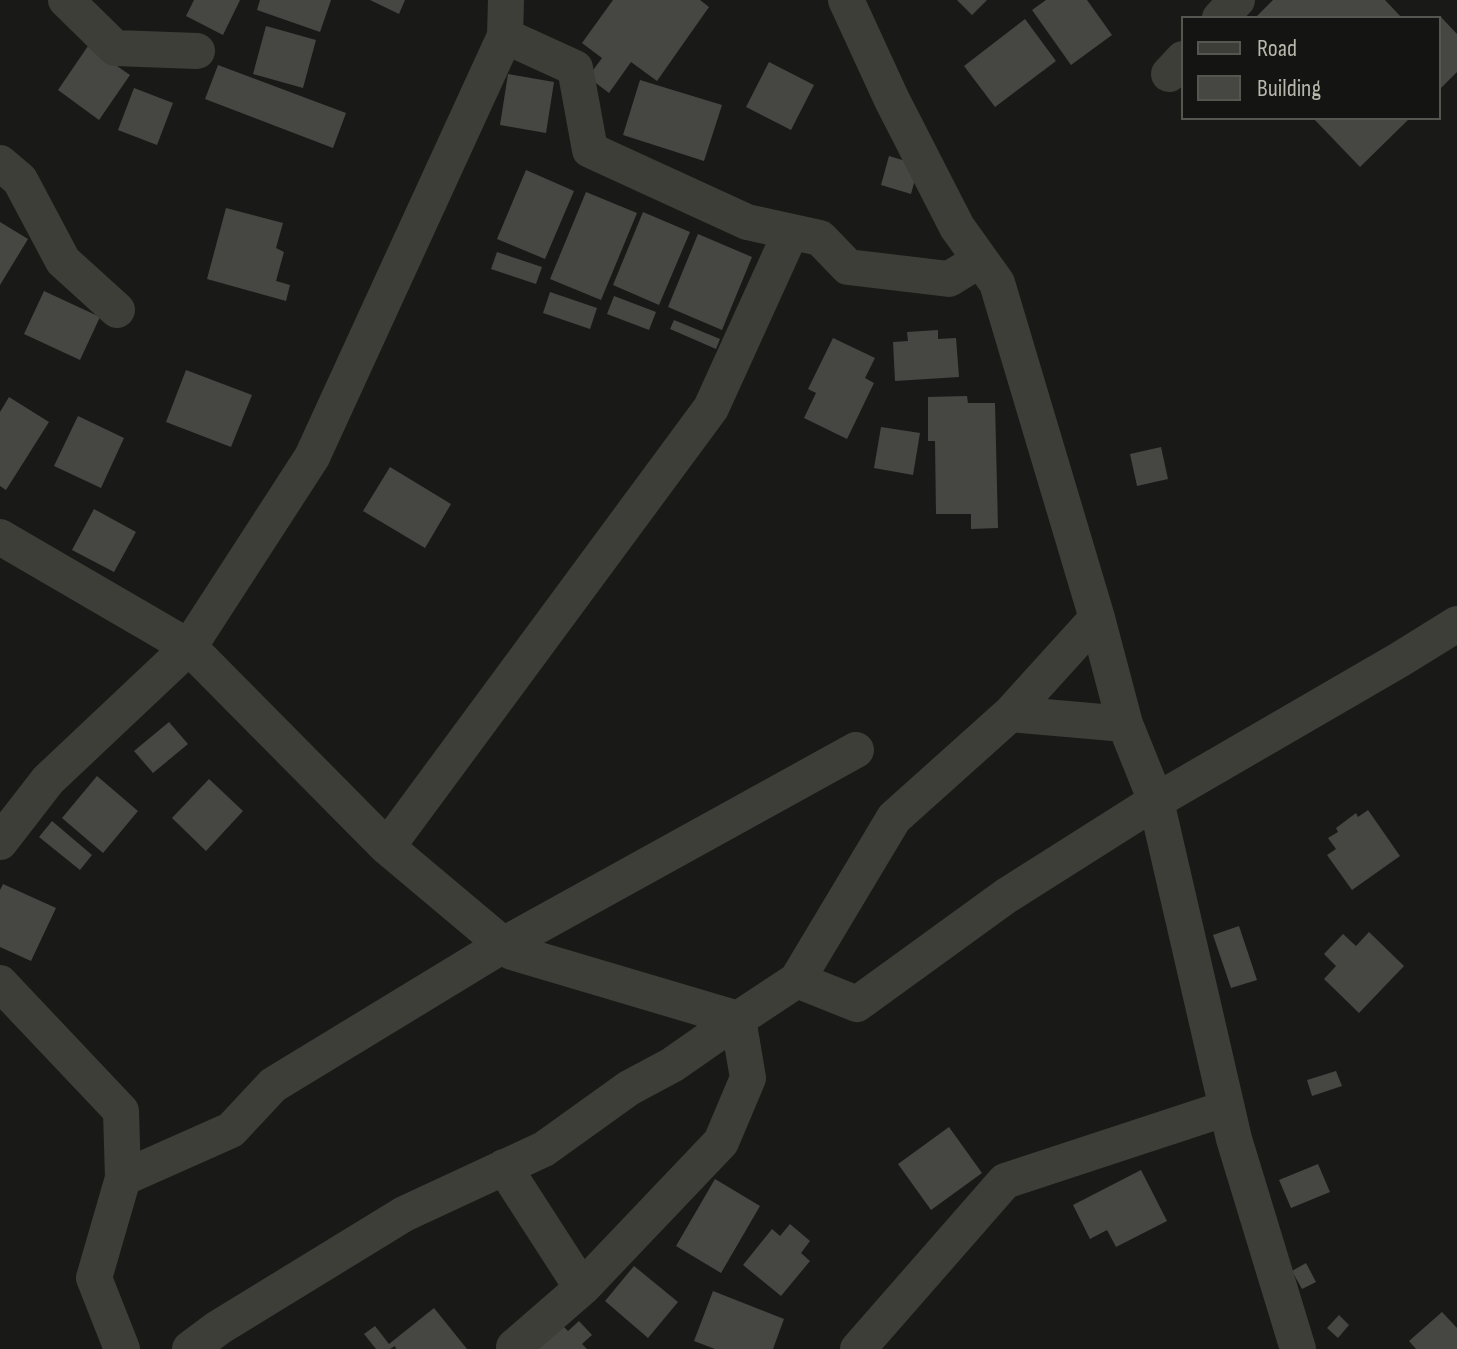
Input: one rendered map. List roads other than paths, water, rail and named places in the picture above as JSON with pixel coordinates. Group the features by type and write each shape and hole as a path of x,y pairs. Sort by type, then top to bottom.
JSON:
{"street":[{"path":"66,0 115,48 197,51"},
{"path":"0,842 48,780 189,647 312,457 505,36 506,0"},
{"path":"846,0 892,100 957,227 997,283 1097,618 1125,724 1156,801 1234,1139 1298,1349"},
{"path":"1222,16 1237,0"},
{"path":"505,36 575,68 590,150 747,222 820,238 848,267 949,279 980,260"},
{"path":"0,163 20,180 63,261 117,310"},
{"path":"387,847 711,408 791,232"},
{"path":"0,537 189,647 387,847 512,952 738,1019"},
{"path":"190,1349 218,1328 404,1214 544,1149 629,1088 672,1065 797,980 894,818 1010,714 1097,618"},
{"path":"797,980 857,1004 1006,896 1156,801 1457,624"},
{"path":"1010,714 1125,724"},
{"path":"123,1178 231,1130 273,1085 503,945 856,750"},
{"path":"0,983 121,1111 123,1178 94,1278 122,1349"},
{"path":"514,1347 582,1288 721,1142 748,1078 738,1019"},
{"path":"858,1349 1005,1181 1227,1108"},
{"path":"504,1167 582,1288"}]}
